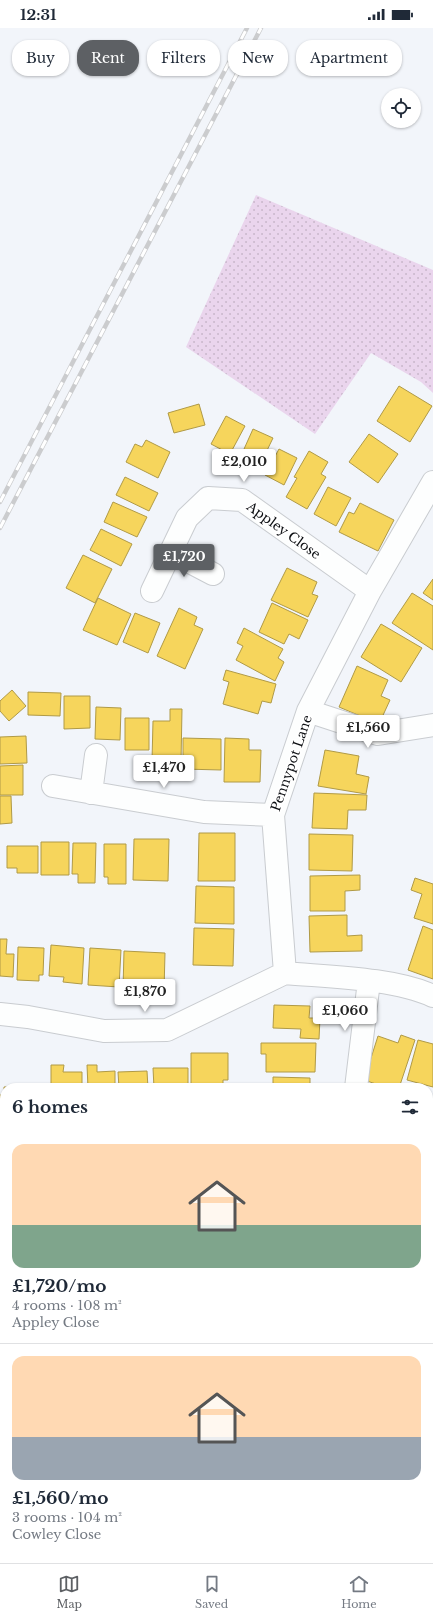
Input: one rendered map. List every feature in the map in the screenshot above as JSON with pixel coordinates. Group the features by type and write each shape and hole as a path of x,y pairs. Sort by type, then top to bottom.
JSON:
{"street":[{"name":"Pennypot Lane","path":"285,973 273,815 308,711 370,591 433,482"},
{"name":"Appley Close","path":"152,591 187,518 208,498 242,500 370,591"},
{"path":"171,552 213,574"},
{"path":"308,711 378,734 433,725"},
{"path":"91,793 96,755"},
{"path":"53,786 204,812 273,815"},
{"path":"0,1014 28,1017 104,1031 167,1030 285,973 369,981 419,990 433,996"},
{"path":"357,1083 369,981"}],"green space":[{"path":"256,195 433,270 433,393 421,382 371,353 315,434 186,347"}],"building: Homes":[{"path":"399,386 432,406 410,442 377,421"},
{"path":"199,404 205,425 174,433 168,413"},
{"path":"226,416 245,426 230,454 211,444"},
{"path":"253,429 273,438 259,467 240,458"},
{"path":"369,434 398,454 378,483 349,462"},
{"path":"146,440 170,452 158,478 126,462 135,444 142,447"},
{"path":"279,449 297,458 284,485 265,475"},
{"path":"309,451 328,462 321,474 326,477 307,509 286,497 297,478 294,477"},
{"path":"125,477 158,493 149,511 116,495"},
{"path":"328,487 351,498 336,526 314,514"},
{"path":"113,502 147,517 137,537 104,522"},
{"path":"360,503 394,520 378,551 339,532 349,512 354,514"},
{"path":"101,529 132,544 121,566 90,550"},
{"path":"83,555 112,569 95,603 66,588"},
{"path":"287,568 317,582 312,594 318,596 308,617 271,600"},
{"path":"433,579 433,600 423,593"},
{"path":"412,593 433,606 433,650 392,623"},
{"path":"98,598 131,614 117,645 83,630"},
{"path":"272,603 308,620 299,639 289,634 284,644 259,632"},
{"path":"179,608 197,617 194,625 203,629 185,669 157,656"},
{"path":"135,613 160,623 148,653 123,642"},
{"path":"381,624 422,648 401,682 361,657"},
{"path":"244,628 283,649 278,658 284,662 275,681 236,660 243,646 237,643"},
{"path":"357,666 388,680 381,696 390,700 379,724 339,707"},
{"path":"226,670 276,684 271,703 262,701 258,714 223,704 229,682 223,680"},
{"path":"12,690 26,706 9,721 0,711 0,701"},
{"path":"28,692 61,693 60,716 28,715"},
{"path":"64,696 90,696 90,728 64,729"},
{"path":"96,707 121,708 120,740 95,739"},
{"path":"170,709 182,709 181,762 152,761 153,721 170,721"},
{"path":"125,718 149,718 149,750 125,750"},
{"path":"26,736 27,763 0,764 0,737"},
{"path":"183,738 221,739 221,770 183,769"},
{"path":"225,738 249,739 249,750 261,750 260,782 224,782"},
{"path":"325,750 359,756 356,774 369,777 366,794 318,786"},
{"path":"23,765 23,795 0,795 0,766"},
{"path":"314,793 367,795 366,810 348,810 347,829 312,828"},
{"path":"0,796 11,796 12,823 0,824"},
{"path":"199,833 235,833 235,881 198,881"},
{"path":"309,834 353,835 352,871 309,870"},
{"path":"134,839 169,839 168,881 133,880"},
{"path":"41,842 69,842 69,875 41,875"},
{"path":"73,843 96,843 95,883 78,883 78,874 72,874"},
{"path":"104,844 126,844 126,884 108,884 108,877 104,877"},
{"path":"7,846 38,846 38,873 17,873 17,868 7,868"},
{"path":"360,875 360,890 345,891 345,911 310,911 310,876"},
{"path":"415,878 433,884 433,924 414,918 422,894 411,890"},
{"path":"196,886 234,887 234,924 195,923"},
{"path":"347,915 347,936 362,935 362,951 310,952 309,916"},
{"path":"423,926 433,930 433,979 408,970"},
{"path":"194,928 234,929 233,966 193,965"},
{"path":"0,939 7,939 6,954 14,954 13,977 0,976"},
{"path":"51,945 84,948 82,984 63,982 64,977 49,976"},
{"path":"18,947 44,948 43,975 39,975 39,981 17,980"},
{"path":"90,948 121,950 119,987 88,985"},
{"path":"124,951 165,953 164,991 123,989"},
{"path":"274,1005 310,1006 309,1018 320,1018 319,1039 300,1038 301,1029 273,1028"},
{"path":"401,1035 415,1040 401,1083 373,1083 364,1080 378,1036 398,1043"},
{"path":"418,1040 433,1044 433,1083 418,1083 407,1080"},
{"path":"261,1043 316,1043 315,1072 266,1072 266,1054 261,1054"},
{"path":"191,1053 228,1053 228,1080 223,1080 223,1083 191,1083"},
{"path":"51,1065 64,1065 63,1072 82,1072 82,1083 51,1083"},
{"path":"87,1065 97,1065 97,1072 115,1071 115,1083 88,1083"},
{"path":"153,1068 188,1068 188,1083 154,1083"},
{"path":"147,1071 148,1083 119,1083 118,1072"},
{"path":"273,1077 310,1078 310,1083 273,1083"}],"railway":[{"path":"0,502 247,28"},
{"path":"0,528 261,28"}]}
